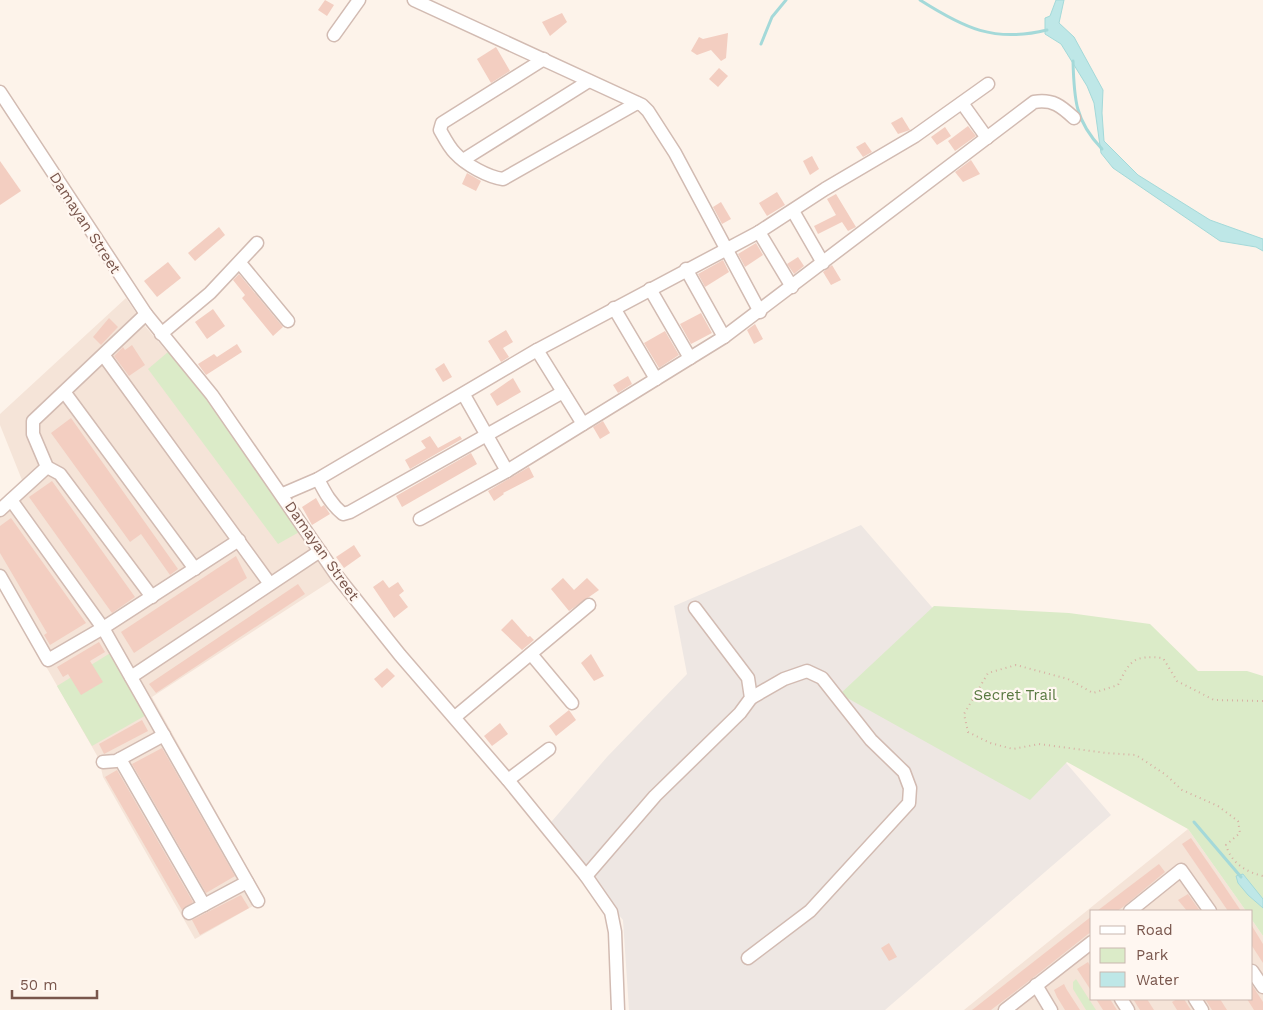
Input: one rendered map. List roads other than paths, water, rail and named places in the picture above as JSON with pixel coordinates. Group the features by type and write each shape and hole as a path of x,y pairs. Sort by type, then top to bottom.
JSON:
{"street":[{"path":"334,35 359,0"},
{"path":"414,0 589,80 637,103 648,111 670,145 760,312"},
{"path":"544,59 442,123 440,130 454,153 496,178 503,179 637,103"},
{"path":"463,160 589,80"},
{"path":"283,494 318,479 464,395 537,350 686,269 759,232 825,189 915,136 988,84"},
{"name":"Damayan Street","path":"0,92 146,314 160,334 212,394 283,494 320,551 400,655 455,717 586,876 610,912 615,932 618,1010"},
{"path":"420,519 507,472 724,337 760,312 1034,102 1047,100 1059,104 1074,118"},
{"path":"962,103 987,138"},
{"path":"793,211 823,263"},
{"path":"759,232 792,287"},
{"path":"160,334 195,306 240,263 257,243"},
{"path":"240,263 288,321"},
{"path":"686,269 724,337"},
{"path":"650,289 690,358"},
{"path":"614,308 656,379"},
{"path":"146,314 104,356 33,421 33,434 47,467 60,474 152,597"},
{"path":"537,350 583,424"},
{"path":"104,356 270,584"},
{"path":"318,479 330,503 343,514 563,392"},
{"path":"64,393 195,569"},
{"path":"464,395 507,472"},
{"path":"0,510 47,467"},
{"path":"11,500 103,628 258,901"},
{"path":"0,576 48,660 103,628 239,540"},
{"path":"131,677 320,551"},
{"path":"455,717 589,605"},
{"path":"695,608 748,678 751,698"},
{"path":"531,654 572,703"},
{"path":"586,876 655,796 740,713 751,698 784,679 807,672 822,678 871,740 904,772 910,788 909,802 810,911 748,958"},
{"path":"103,762 120,760 164,735"},
{"path":"508,780 549,748"},
{"path":"120,760 204,905"},
{"path":"1134,910 1182,870 1209,910"},
{"path":"189,913 247,882"},
{"path":"1005,1010 1036,985 1090,947"},
{"path":"1253,972 1263,987"},
{"path":"1036,985 1051,1010"}],"water":[{"path":"1056,0 1064,0 1059,23 1074,37 1103,90 1104,141 1138,175 1210,220 1263,239 1263,251 1256,247 1220,241 1113,168 1101,153 1094,103 1087,86 1061,44 1045,34 1045,18 1050,16"},
{"path":"1243,874 1263,899 1263,908 1238,883 1236,876"}],"waterway":[{"path":"761,44 772,17 786,0"},
{"path":"920,0 966,25 995,34 1028,34 1047,30"},
{"path":"1073,61 1075,98 1081,119 1086,129 1102,149"},
{"path":"1194,822 1241,877"}],"park label":[{"name":"Secret Trail","path":"1015,695"}]}
